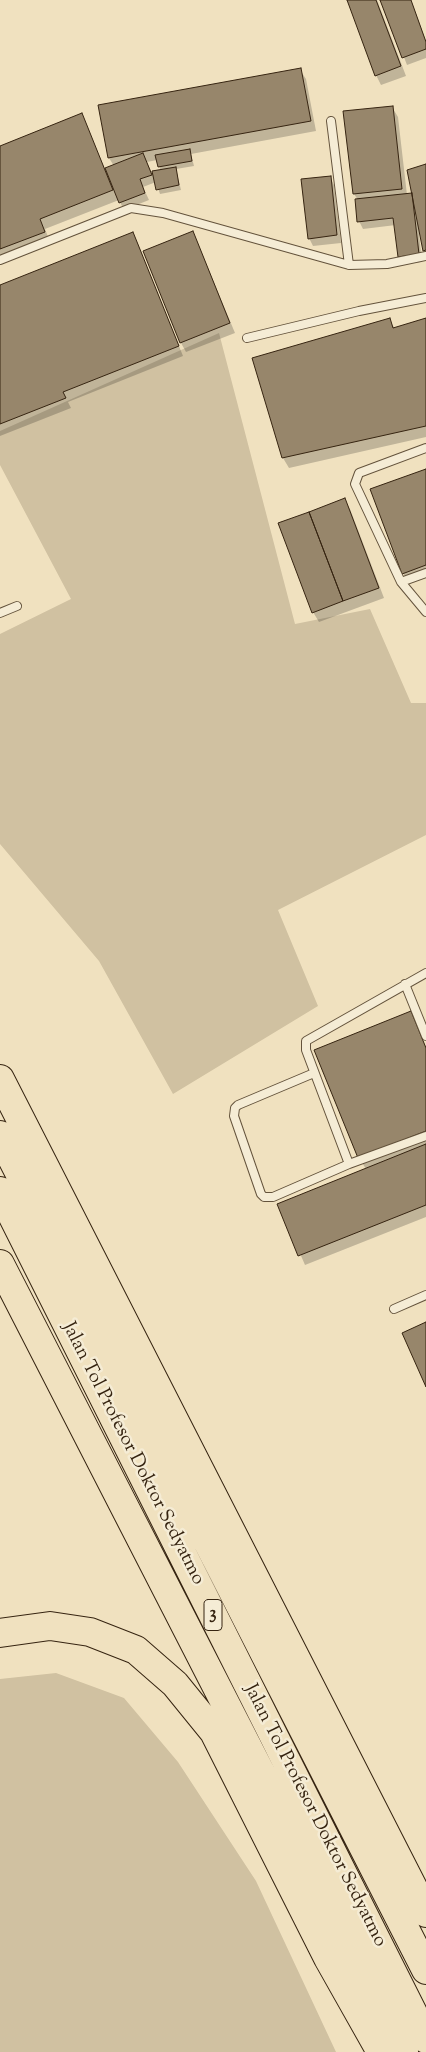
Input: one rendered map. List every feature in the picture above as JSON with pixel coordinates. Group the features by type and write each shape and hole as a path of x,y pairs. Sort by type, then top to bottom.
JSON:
{"highway":[{"path":"0,1080 426,1914"},
{"name":"Jalan Tol Profesor Doktor Sedyatmo","path":"0,1135 426,1970"},
{"name":"Jalan Tol Profesor Doktor Sedyatmo","path":"0,1191 426,2039"},
{"name":"Jalan Tol Profesor Doktor Sedyatmo","path":"0,1264 404,2052"},
{"path":"0,1633 50,1626 90,1632 136,1650 175,1684 214,1732 328,1958 381,2052"}],"lane":[{"path":"330,121 349,265"},
{"path":"0,260 131,208 163,213 349,265 387,264 426,256"},
{"path":"246,338 359,311 426,298"},
{"path":"426,448 359,473 355,484 401,582 426,612"},
{"path":"401,582 426,573"},
{"path":"0,613 16,606"},
{"path":"349,1164 314,1073 306,1050 306,1041 426,973"},
{"path":"405,984 426,1036"},
{"path":"314,1073 238,1105 235,1108 234,1116 261,1194 267,1198 349,1164 426,1136"},
{"path":"394,1309 426,1294"}],"shaded area":[{"path":"219,333 295,624 370,609 411,703 426,703 426,835 278,910 318,1006 173,1094 99,961 0,844 0,634 71,599 0,465 0,431"},
{"path":"56,1673 124,1698 178,1762 256,1881 336,2052 0,2052 0,1679"}],"building":[{"path":"347,0 376,0 401,66 375,76"},
{"path":"380,0 411,0 426,42 426,49 402,58"},
{"path":"301,68 311,121 108,158 98,105"},
{"path":"393,106 402,189 353,194 343,111"},
{"path":"82,113 113,190 40,219 45,232 0,249 0,146"},
{"path":"190,149 192,161 158,167 155,155"},
{"path":"143,153 152,175 140,179 145,193 119,203 105,168"},
{"path":"426,164 426,250 423,251 407,170"},
{"path":"176,167 179,185 156,190 152,171"},
{"path":"331,176 337,235 308,239 301,179"},
{"path":"412,193 419,254 398,257 393,218 357,222 355,199"},
{"path":"193,231 230,323 180,343 143,251"},
{"path":"133,232 179,346 63,392 66,398 0,424 0,285"},
{"path":"390,318 393,328 426,318 426,426 282,458 252,358"},
{"path":"426,469 426,565 402,574 370,489"},
{"path":"345,498 379,588 343,601 309,512"},
{"path":"309,512 343,601 312,613 278,523"},
{"path":"411,1011 426,1048 426,1131 358,1158 314,1050"},
{"path":"426,1144 426,1205 298,1256 277,1204"},
{"path":"426,1322 426,1387 402,1333"}]}
